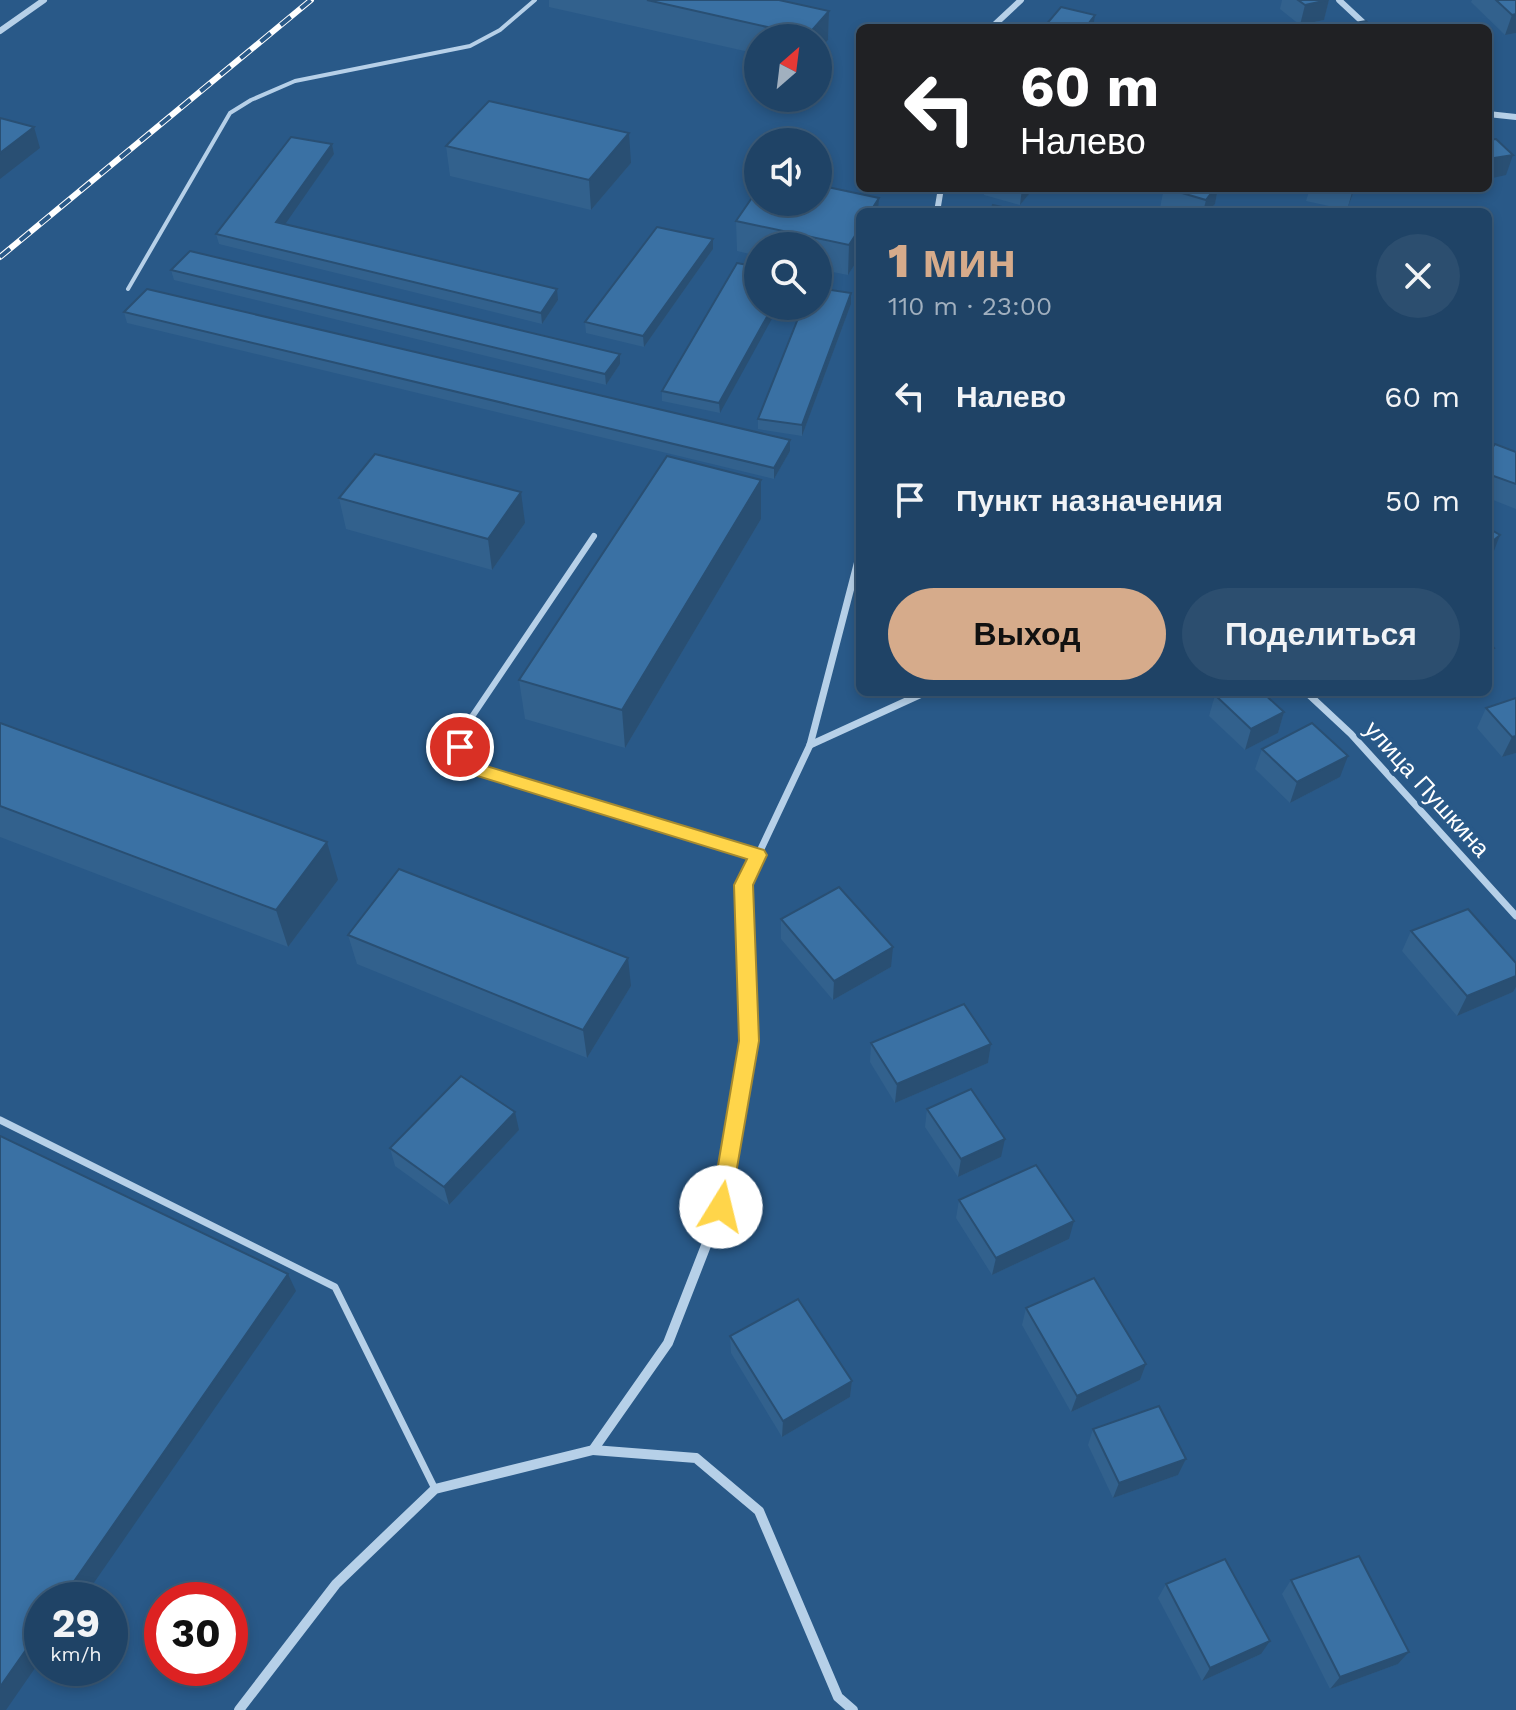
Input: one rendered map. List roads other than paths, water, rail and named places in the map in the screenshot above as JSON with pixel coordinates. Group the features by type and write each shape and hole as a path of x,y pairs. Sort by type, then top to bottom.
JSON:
{"street":[{"path":"0,31 44,0"},
{"path":"995,24 1021,0"},
{"path":"1339,0 1365,24"},
{"path":"1492,114 1516,117"},
{"path":"593,1450 668,1343 721,1207 749,1041 744,885 810,745 856,568"},
{"path":"810,745 917,696"},
{"name":"улица Пушкина","path":"1310,696 1351,734 1516,916"},
{"path":"239,1710 336,1584 435,1489 593,1450 696,1458 759,1511 838,1697 853,1710"}],"lane":[{"path":"128,289 230,113 254,95 280,84 446,53 485,40 514,21 535,0"},
{"path":"594,536 461,733 460,747 480,770 758,855"},
{"path":"0,1120 335,1287 435,1489"}],"railway":[{"path":"0,257 311,0"}]}
